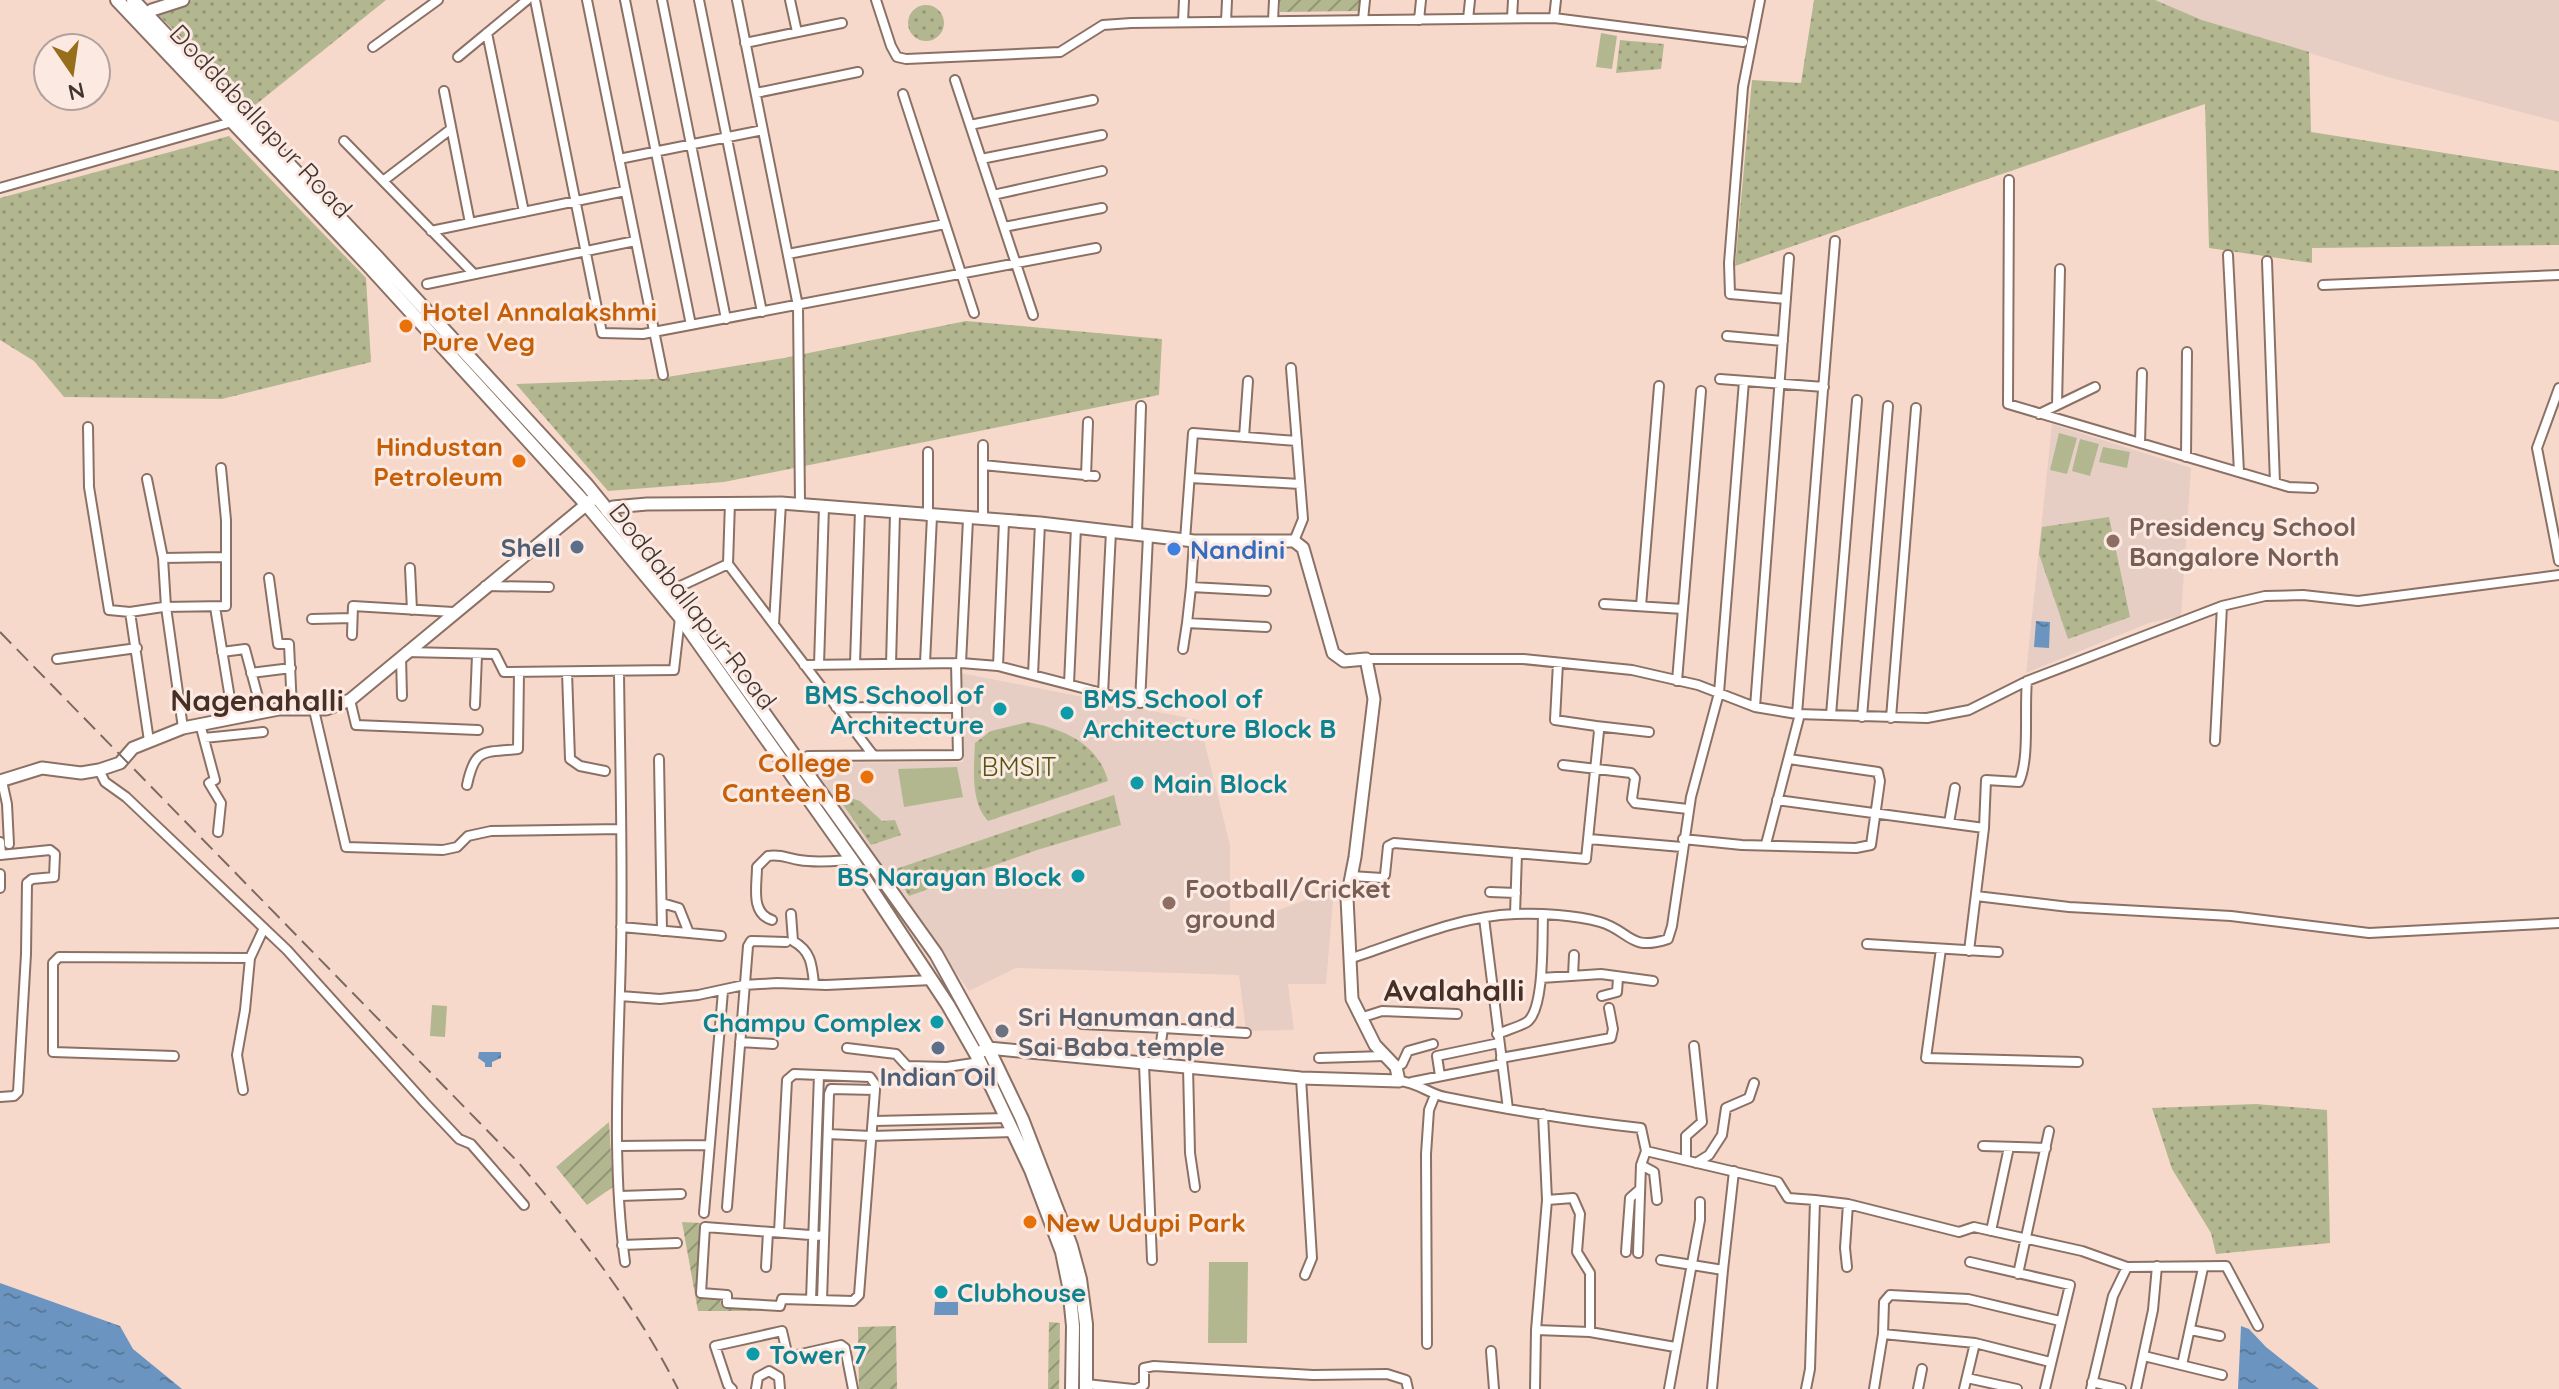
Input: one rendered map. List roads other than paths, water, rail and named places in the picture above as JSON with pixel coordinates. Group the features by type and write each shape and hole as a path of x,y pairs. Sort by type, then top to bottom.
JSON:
{"main road":[{"name":"Doddaballapur Road","path":"117,0 141,18 377,257 591,500 680,617 851,860 981,1055 1038,1157 1080,1279 1086,1324 1086,1386"},
{"name":"Doddaballapur Road","path":"133,0 141,18 232,122 591,500"},
{"name":"Doddaballapur Road","path":"602,514 672,590 776,728 936,954 1014,1132 1062,1252 1073,1326 1072,1389"}],"street":[{"path":"141,18 183,0"},
{"path":"373,47 438,0"},
{"path":"458,57 527,0"},
{"path":"535,0 602,333 654,332 1096,248"},
{"path":"587,0 663,375"},
{"path":"625,0 691,325"},
{"path":"662,0 726,319"},
{"path":"699,0 762,312"},
{"path":"737,0 798,306 800,504"},
{"path":"790,0 797,32"},
{"path":"876,0 891,46 897,57 906,59 1060,52 1103,25 1183,22 1554,18 1743,42"},
{"path":"1183,22 1184,0"},
{"path":"1226,22 1227,0"},
{"path":"1273,21 1274,0"},
{"path":"1363,20 1365,0"},
{"path":"1419,20 1421,0"},
{"path":"1468,19 1470,0"},
{"path":"1512,18 1513,0"},
{"path":"1554,18 1556,0"},
{"path":"1760,0 1743,87 1729,263 1730,294 1786,299"},
{"path":"745,43 842,23"},
{"path":"487,33 524,212"},
{"path":"756,93 858,72"},
{"path":"955,80 1033,315"},
{"path":"444,91 470,223"},
{"path":"903,94 974,313"},
{"path":"970,125 1093,100"},
{"path":"0,188 232,122"},
{"path":"383,181 451,129"},
{"path":"619,159 763,130"},
{"path":"981,159 1102,135"},
{"path":"344,141 474,274"},
{"path":"993,195 1102,171"},
{"path":"2009,180 2008,404 2289,487 2313,488"},
{"path":"431,231 625,191"},
{"path":"1004,227 1102,208"},
{"path":"788,254 945,224"},
{"path":"427,284 635,241"},
{"path":"1766,844 1798,714 1835,241"},
{"path":"2228,255 2239,472"},
{"path":"1755,707 1789,258"},
{"path":"2267,261 2275,483"},
{"path":"2057,405 2060,269"},
{"path":"2323,285 2559,275"},
{"path":"1727,336 1783,341"},
{"path":"2186,457 2187,352"},
{"path":"1291,368 1303,519 1294,541"},
{"path":"2140,443 2142,373"},
{"path":"1720,379 1824,387"},
{"path":"1244,437 1248,381"},
{"path":"1349,959 1437,929 1515,914 1601,922 1639,943 1668,939 1688,809 1719,693 1744,381"},
{"path":"1641,606 1659,386"},
{"path":"2039,414 2095,387"},
{"path":"2559,388 2537,448 2559,561"},
{"path":"1677,681 1701,391"},
{"path":"1831,715 1857,400"},
{"path":"804,665 959,663 998,666 1140,703 1141,406"},
{"path":"1862,717 1888,406"},
{"path":"1891,718 1916,408"},
{"path":"983,465 1090,476 1088,422"},
{"path":"88,427 89,487 109,610 130,612 166,607 226,606 226,520 221,468"},
{"path":"1183,649 1191,587 1190,478 1193,433 1297,441"},
{"path":"983,445 983,520"},
{"path":"925,663 930,516 928,452"},
{"path":"1190,478 1300,484"},
{"path":"147,479 163,558 166,607 183,728"},
{"path":"0,1097 14,1096 18,1092 27,883 32,879 54,877 55,854 50,850 1,855 5,844 1,781 42,768 81,773 99,770 120,763 133,748 183,728 262,712 314,710 350,700 591,500"},
{"path":"730,502 728,564 873,755"},
{"path":"774,625 781,503"},
{"path":"602,514 613,507 647,504 781,503 1040,523 1190,541 1294,541 1307,556 1333,653 1344,661 1523,659 1632,670 1719,693 1755,707 1798,714 1891,718 1927,718 1969,710 2027,681 2222,606 2265,596 2303,595 2358,601 2559,575"},
{"path":"819,665 824,506"},
{"path":"855,664 860,510"},
{"path":"891,664 895,513"},
{"path":"808,756 958,755 957,708 968,519"},
{"path":"998,666 1004,521"},
{"path":"1033,675 1040,523"},
{"path":"1069,684 1076,527"},
{"path":"1103,694 1111,531"},
{"path":"163,558 225,557"},
{"path":"672,590 728,564"},
{"path":"410,568 412,610"},
{"path":"269,578 278,644 289,644 292,709"},
{"path":"485,586 549,587"},
{"path":"1191,587 1266,591"},
{"path":"1604,604 1683,609"},
{"path":"352,635 353,606 453,612"},
{"path":"2215,741 2222,606"},
{"path":"215,607 233,717"},
{"path":"130,612 149,741"},
{"path":"403,654 495,654 504,672 674,670 680,617"},
{"path":"312,619 352,618"},
{"path":"1187,623 1266,627"},
{"path":"57,659 137,648"},
{"path":"222,652 245,649 262,712"},
{"path":"402,696 403,654"},
{"path":"475,705 477,655"},
{"path":"1366,659 1374,699 1347,898 1352,999 1360,1018 1405,1081 1435,1095 1641,1128 1646,1151 1639,1189 1638,1253"},
{"path":"1558,663 1555,720 1649,732"},
{"path":"251,673 291,668"},
{"path":"619,671 619,1146 625,1262"},
{"path":"467,785 472,762 482,753 518,749 519,672"},
{"path":"567,672 570,759 580,766 605,771"},
{"path":"1969,951 1984,828 1986,780 2019,782 2025,768 2027,681"},
{"path":"350,700 356,725 478,730"},
{"path":"836,707 957,708"},
{"path":"314,710 346,847 443,850 457,847 468,836 491,831 621,829"},
{"path":"200,724 215,780 209,783 221,803 218,832"},
{"path":"1351,876 1382,878 1385,875 1385,853 1388,846 1394,843 1584,860 1588,857 1600,739 1596,726"},
{"path":"204,738 263,732"},
{"path":"659,759 662,931"},
{"path":"1589,839 1856,848 1871,845 1880,781 1878,772 1789,759"},
{"path":"1563,765 1634,775 1632,799 1635,803 1688,809"},
{"path":"99,770 105,782 126,797 264,928 459,1139 471,1144 524,1205"},
{"path":"1949,823 1955,788"},
{"path":"1777,800 1984,828"},
{"path":"1515,914 1517,853"},
{"path":"772,920 763,917 757,907 757,867 768,856 781,854 797,860 819,862 851,860"},
{"path":"0,874 0,888"},
{"path":"1490,892 1516,893"},
{"path":"1976,896 2069,907 2231,916 2369,933 2559,923"},
{"path":"662,903 679,908 689,933"},
{"path":"791,914 793,941 807,952 811,960 814,984"},
{"path":"1440,1076 1437,1056 1498,1039 1529,1021 1534,1014 1541,978 1543,915"},
{"path":"1484,918 1508,1109"},
{"path":"621,927 721,936"},
{"path":"243,1090 237,1055 250,958 264,928"},
{"path":"727,1207 749,942 786,942"},
{"path":"1867,944 1998,952"},
{"path":"1941,949 1926,1058 2078,1062"},
{"path":"1573,976 1574,955"},
{"path":"174,1056 53,1052 53,963 59,957 250,958"},
{"path":"1541,978 1601,974 1653,981"},
{"path":"1602,996 1617,992 1618,978"},
{"path":"620,996 660,999 723,991 744,985 932,980"},
{"path":"704,1213 723,991"},
{"path":"847,1048 896,1054 907,1066 947,1067 981,1055 1158,1064 1301,1078 1405,1081 1611,1038 1613,1029 1609,1008"},
{"path":"1360,1018 1382,1011 1457,1014"},
{"path":"1082,1024 1246,1033"},
{"path":"1158,1064 1163,1028"},
{"path":"740,1042 773,1044"},
{"path":"1396,1067 1402,1064 1408,1051 1433,1044"},
{"path":"1686,1160 1686,1136 1702,1122 1694,1046"},
{"path":"1319,1058 1385,1056"},
{"path":"1144,1064 1152,1260"},
{"path":"1188,1067 1190,1153 1195,1187"},
{"path":"779,1232 787,1080 794,1074 870,1077 875,1084 874,1121 859,1295 853,1301 782,1299 780,1306 727,1303 727,1295 701,1293 705,1227 823,1236"},
{"path":"811,1300 819,1075"},
{"path":"1301,1078 1312,1258 1305,1275"},
{"path":"1696,1163 1709,1155 1722,1135 1726,1108 1749,1098 1754,1083"},
{"path":"822,1300 831,1089 875,1090"},
{"path":"1427,1344 1426,1154 1429,1110 1435,1095"},
{"path":"1535,1389 1536,1330 1547,1200 1543,1114"},
{"path":"874,1121 1007,1118"},
{"path":"2018,1274 2049,1131"},
{"path":"828,1134 871,1136 1014,1132"},
{"path":"619,1146 709,1145"},
{"path":"1983,1146 2046,1148"},
{"path":"1991,1231 2009,1147"},
{"path":"1646,1151 1778,1182 1788,1198 1848,1204 1959,1232 1974,1227 2082,1251 2127,1267 2226,1266 2258,1326"},
{"path":"1641,1165 1654,1172 1657,1200"},
{"path":"1712,1389 1734,1171"},
{"path":"1626,1252 1630,1198 1639,1189"},
{"path":"620,1196 681,1194"},
{"path":"1547,1200 1573,1198 1580,1214 1577,1252 1590,1273 1590,1332"},
{"path":"1806,1389 1810,1369 1815,1200"},
{"path":"1669,1389 1700,1220 1700,1202"},
{"path":"1847,1267 1848,1204"},
{"path":"766,1267 768,1232"},
{"path":"622,1245 677,1243"},
{"path":"1661,1260 1723,1270"},
{"path":"1970,1262 2070,1285 2045,1389"},
{"path":"2136,1389 2153,1310 2157,1266"},
{"path":"2121,1389 2092,1386 2113,1296 2127,1267"},
{"path":"2182,1365 2203,1268"},
{"path":"1874,1389 1883,1334 1884,1302 1890,1295 1968,1299 2060,1321"},
{"path":"1536,1330 1590,1332 1675,1347"},
{"path":"2191,1330 2220,1336"},
{"path":"732,1389 715,1346 782,1331 788,1357 841,1345 845,1348 853,1389"},
{"path":"1883,1334 1975,1343 2050,1362"},
{"path":"1964,1389 1975,1343"},
{"path":"1491,1351 1494,1389"},
{"path":"2144,1356 2222,1375"},
{"path":"1086,1386 1134,1389 1144,1385 1144,1368 1160,1366 1313,1375 1387,1374 1406,1380 1408,1389"},
{"path":"1918,1389 1922,1369"},
{"path":"756,1389 758,1377 769,1371 779,1377 780,1389"},
{"path":"1967,1378 2017,1389"}],"water":[{"path":"2036,621 2050,622 2049,648 2034,647"},
{"path":"479,1052 501,1052 501,1058 492,1062 492,1067 485,1067 485,1063 478,1058"},
{"path":"0,1283 120,1326 133,1349 182,1389 0,1389"},
{"path":"935,1302 958,1302 958,1315 934,1315"},
{"path":"2241,1326 2249,1329 2266,1347 2319,1389 2238,1389"}],"railway":[{"path":"0,632 518,1162 625,1299 678,1389"}],"place":[{"name":"Hotel Annalakshmi Pure Veg","path":"406,326"},
{"name":"Hindustan Petroleum","path":"519,461"},
{"name":"Presidency School Bangalore North","path":"2113,541"},
{"name":"Shell","path":"577,547"},
{"name":"Nandini","path":"1174,549"},
{"name":"BMS School of Architecture","path":"1000,709"},
{"name":"BMS School of Architecture Block B","path":"1067,713"},
{"name":"College Canteen B","path":"867,777"},
{"name":"Main Block","path":"1137,783"},
{"name":"BS Narayan Block","path":"1078,876"},
{"name":"Football/Cricket ground","path":"1169,903"},
{"name":"Champu Complex","path":"937,1022"},
{"name":"Sri Hanuman and Sai Baba temple","path":"1002,1031"},
{"name":"Indian Oil","path":"938,1048"},
{"name":"New Udupi Park","path":"1030,1222"},
{"name":"Clubhouse","path":"941,1292"},
{"name":"Tower 7","path":"753,1354"}],"district":[{"name":"Nagenahalli","path":"257,700"},
{"name":"Avalahalli","path":"1454,990"}],"park label":[{"name":"BMSIT","path":"1019,766"}]}
